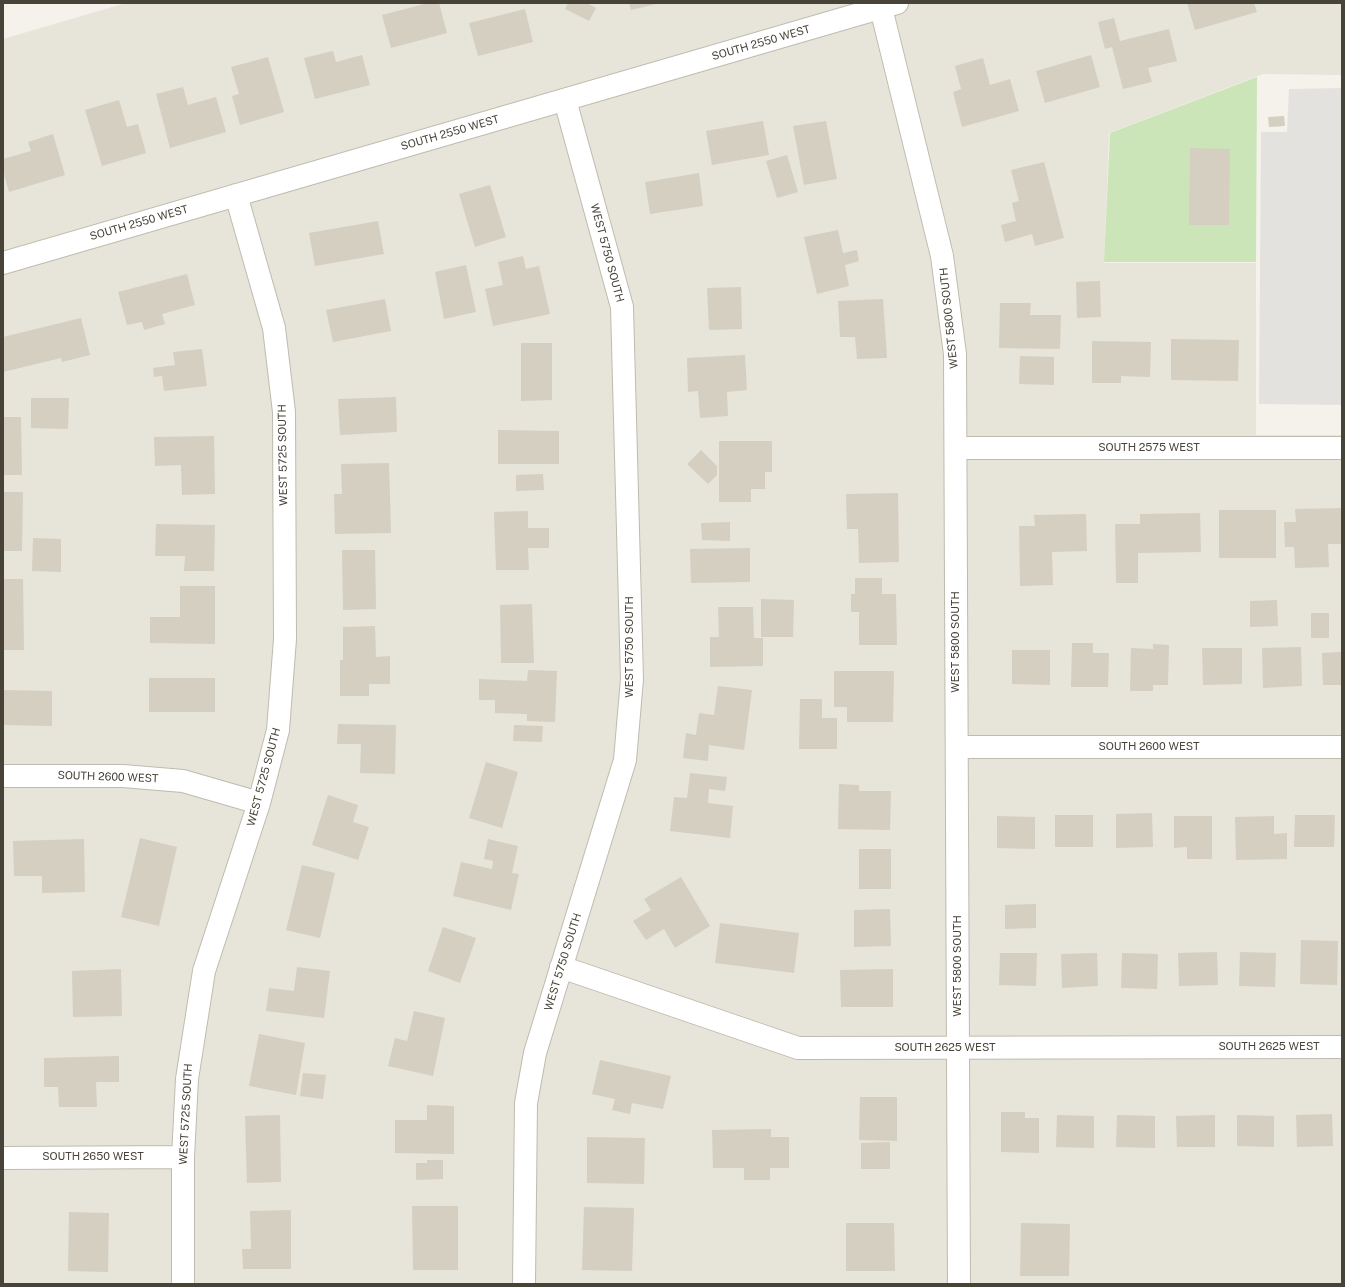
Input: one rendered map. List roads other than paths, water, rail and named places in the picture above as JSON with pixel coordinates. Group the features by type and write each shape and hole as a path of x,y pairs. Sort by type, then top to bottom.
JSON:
{"street":[{"name":"SOUTH 2550 WEST","path":"3,263 889,5"},
{"name":"WEST 5800 SOUTH","path":"889,5 942,256 955,354 959,1284"},
{"name":"WEST 5750 SOUTH","path":"524,1284 526,1103 535,1053 625,760 632,679 622,307 565,100"},
{"name":"WEST 5725 SOUTH","path":"183,1284 183,1157 186,1079 204,971 259,803 278,730 285,639 284,412 274,328 236,195"},
{"name":"SOUTH 2575 WEST","path":"956,448 1342,448"},
{"name":"SOUTH 2600 WEST","path":"957,747 1342,747"},
{"name":"SOUTH 2600 WEST","path":"3,776 123,776 184,781 259,803"},
{"name":"SOUTH 2625 WEST","path":"561,967 798,1048 1342,1047"},
{"name":"SOUTH 2650 WEST","path":"3,1158 183,1157"}]}
